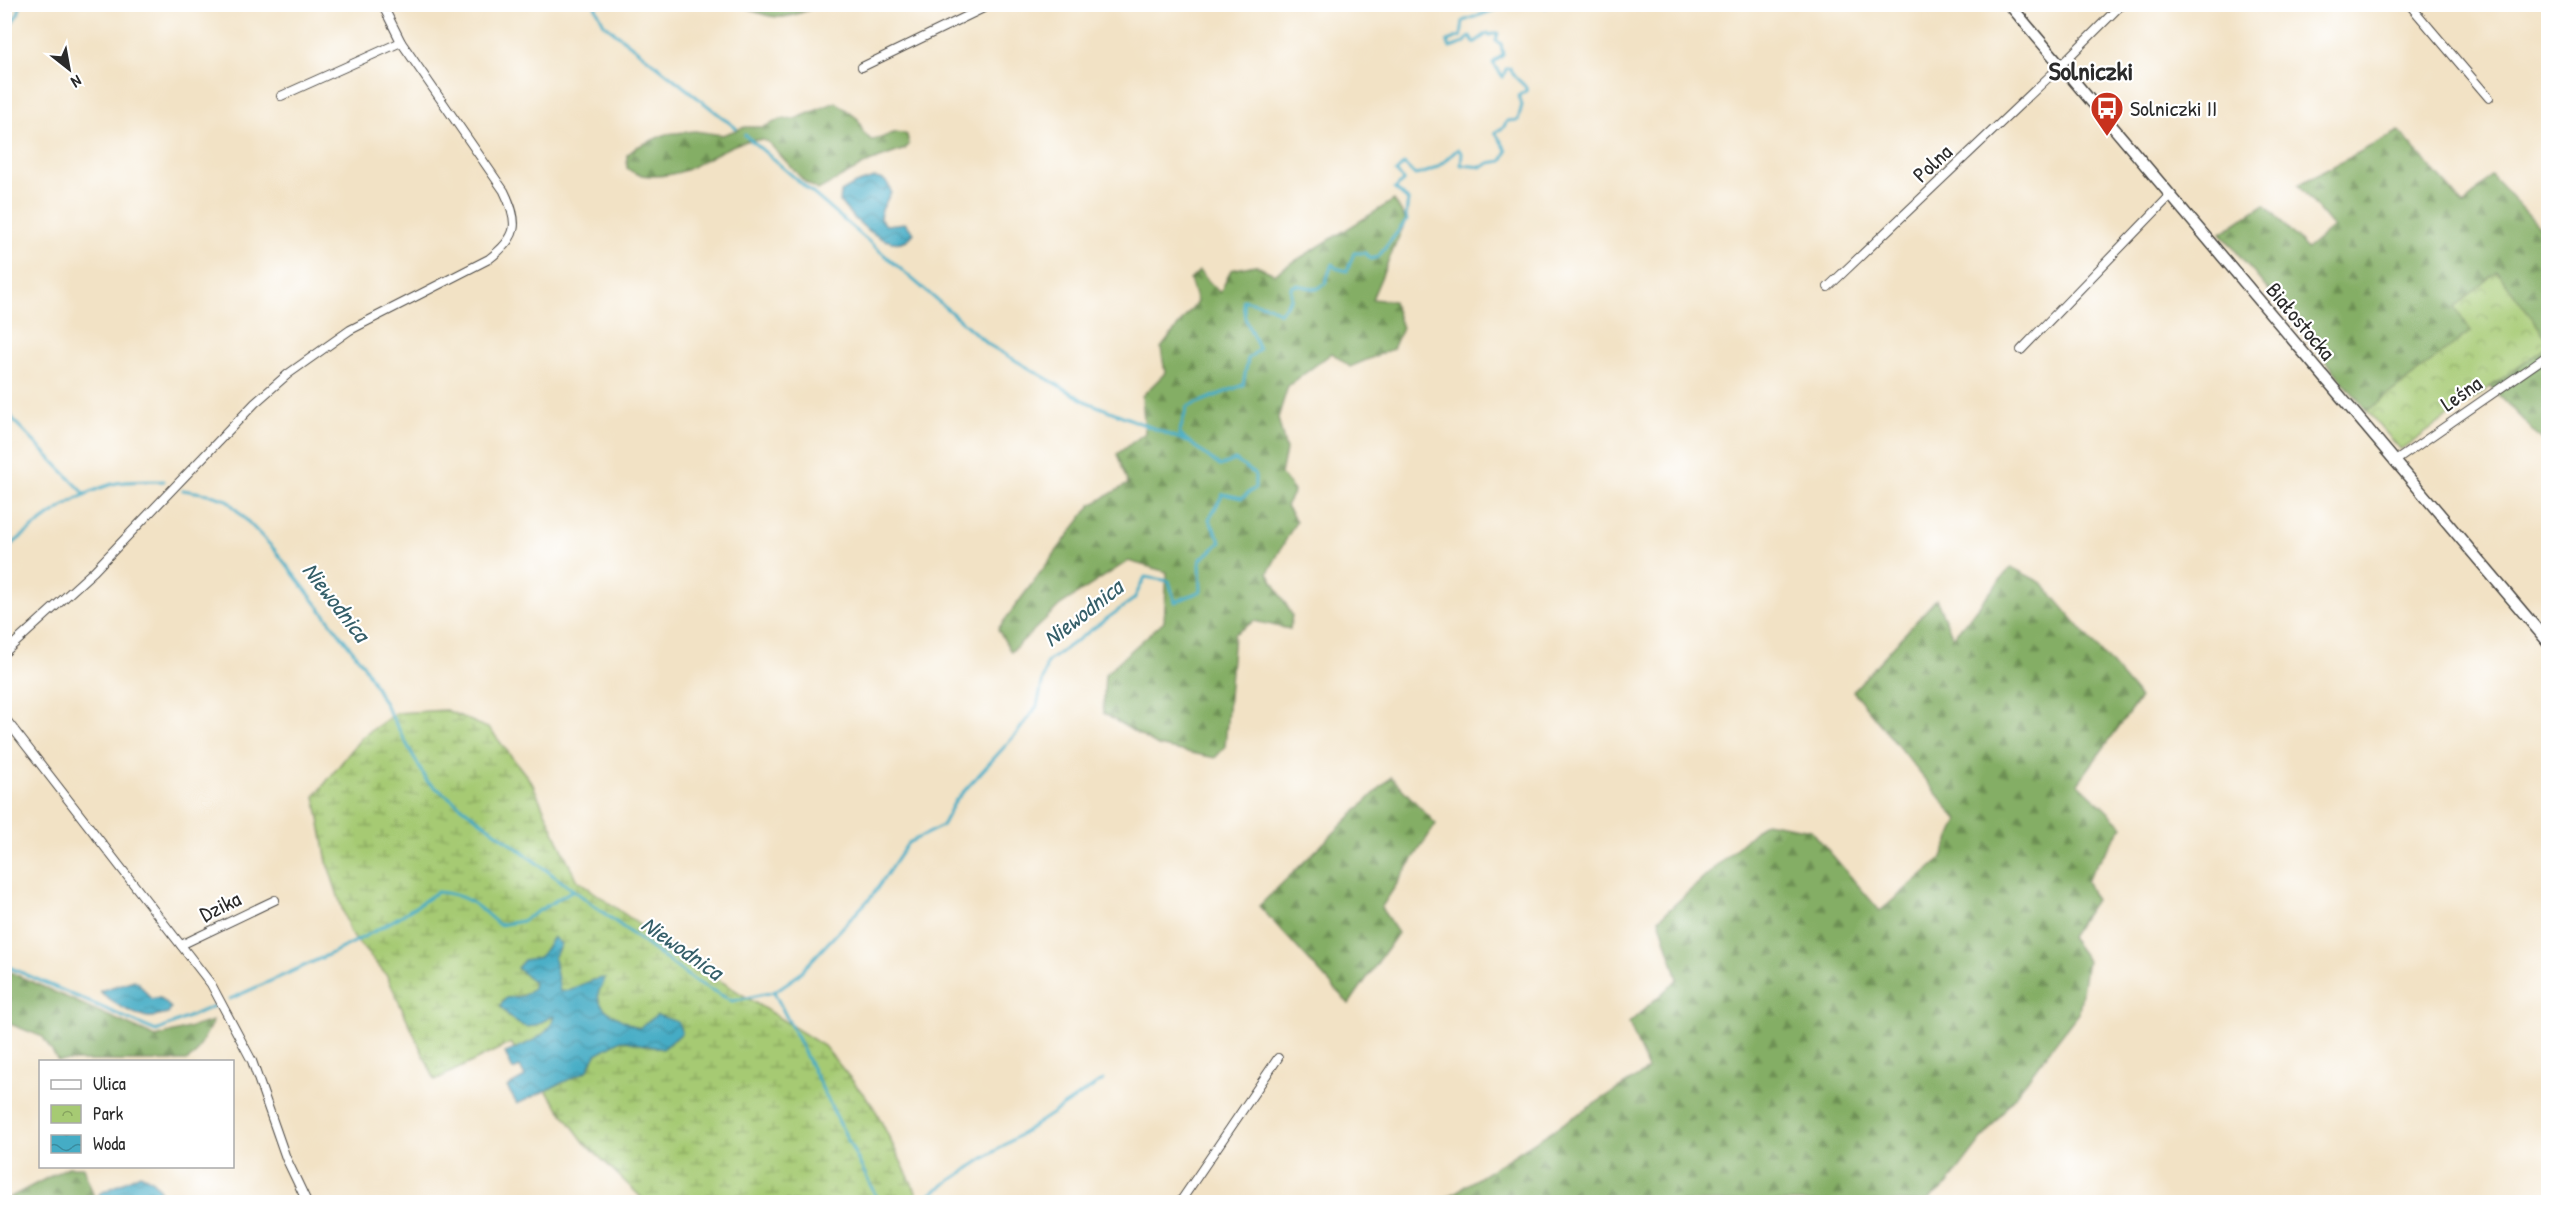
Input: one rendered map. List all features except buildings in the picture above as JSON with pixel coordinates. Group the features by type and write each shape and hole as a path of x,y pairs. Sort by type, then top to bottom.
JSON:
{"street":[{"path":"4,653 94,571 255,403 288,374 350,330 489,259 508,241 515,225 513,209 504,191 401,42 382,4"},
{"path":"862,67 992,4"},
{"name":"Białostocka","path":"2008,4 2548,642"},
{"name":"Polna","path":"1828,287 2122,4"},
{"path":"2409,4 2489,98"},
{"path":"281,96 401,42"},
{"path":"2021,350 2170,196"},
{"name":"Leśna","path":"2394,462 2548,355"},
{"path":"4,717 211,984 252,1061 286,1158 307,1203"},
{"name":"Dzika","path":"182,945 275,900"},
{"path":"1180,1203 1278,1059"}],"green space":[{"path":"737,5 819,5 796,15 778,17"},
{"path":"836,102 858,119 863,132 871,140 898,132 907,135 909,144 905,149 869,162 818,190 805,182 768,142 759,140 749,140 738,144 674,174 646,176 636,174 627,168 627,155 637,147 666,134 695,131 722,135 745,127 764,127 781,119 795,119"},
{"path":"2399,131 2464,205 2491,175 2540,227 2548,221 2548,340 2496,271 2471,331 2367,411 2221,233 2265,204 2307,249 2333,227 2298,185"},
{"path":"1394,200 1406,220 1372,299 1393,301 1402,328 1393,349 1350,367 1332,353 1288,386 1278,418 1286,450 1281,474 1294,491 1286,506 1296,521 1268,573 1292,615 1290,629 1254,621 1234,634 1225,747 1215,758 1158,746 1103,713 1105,674 1164,621 1167,572 1128,561 1060,605 1011,652 998,629 1091,505 1128,484 1117,454 1145,433 1142,396 1165,373 1161,348 1197,302 1190,280 1199,271 1220,293 1231,270 1255,265 1274,274"},
{"path":"2497,271 2548,340 2548,346 2401,450 2367,411 2471,331 2455,307"},
{"path":"2548,346 2548,446 2491,387"},
{"path":"2011,567 2042,583 2140,698 2078,783 2123,826 2086,880 2095,900 2070,937 2087,960 2079,1012 1947,1185 1925,1202 1440,1202 1648,1070 1629,1023 1678,979 1659,919 1765,822 1811,830 1880,911 1941,859 1958,820 1853,691 1936,599 1953,637"},
{"path":"446,710 490,729 532,783 576,879 695,965 824,1046 874,1107 921,1202 646,1202 584,1142 511,1043 435,1080 387,976 350,933 327,862 315,796 362,737 396,713"},
{"path":"1391,777 1436,824 1381,908 1398,933 1349,1004 1259,906"},
{"path":"5,970 156,1037 213,1021 195,1055 188,1060 57,1060 43,1037 5,1022"},
{"path":"66,1168 83,1168 96,1202 5,1202"}],"water":[{"path":"874,178 885,181 891,192 880,219 886,225 905,223 914,233 906,240 896,242 885,240 874,234 854,218 840,202 841,192 855,184"},
{"path":"553,937 561,944 554,958 560,992 605,978 598,998 606,1009 619,1019 639,1028 657,1015 678,1022 682,1033 663,1049 621,1040 596,1054 587,1071 517,1104 507,1087 525,1077 520,1067 513,1070 505,1053 542,1035 548,1030 554,1016 531,1027 516,1022 500,1006 506,998 523,996 533,988 534,982 517,968 524,960 540,957"},
{"path":"134,980 151,999 159,997 171,1008 168,1014 150,1017 135,1014 115,1004 100,991"},
{"path":"140,1174 159,1188 160,1202 100,1202 99,1194"}],"waterway":[{"path":"4,34 18,14 21,4"},
{"path":"594,4 604,24 736,128"},
{"name":"Niewodnica","path":"183,490 227,500 274,549 363,664 427,781 695,981 732,1001 774,992 797,976 872,896 908,843 942,826 955,801 1017,733 1037,706 1047,662 1134,599 1145,577 1169,581 1175,602 1201,591 1200,560 1221,542 1209,519 1223,494 1242,498 1255,488 1255,474 1235,460 1220,466 1179,434 1187,407 1243,385 1248,359 1259,349 1245,318 1243,300 1269,306 1280,313 1291,299 1291,287 1297,285 1317,289 1325,284 1332,264 1336,268 1347,271 1354,253 1365,253 1371,259 1378,257 1407,220 1408,200 1395,189 1404,180 1396,172 1404,164 1415,175 1423,173 1439,166 1458,149 1462,153 1461,165 1483,167 1489,163 1502,161 1507,151 1495,132 1503,128 1507,121 1518,120 1522,105 1518,96 1527,90 1510,68 1506,69 1503,77 1493,63 1503,55 1501,44 1496,41 1498,33 1489,35 1488,33 1474,43 1470,36 1464,43 1450,48 1447,41 1461,36 1463,21 1497,9 1504,4"},
{"name":"Niewodnica","path":"1538,4 1546,7 1547,4"},
{"path":"745,135 989,345 1087,402 1188,442"},
{"path":"4,402 14,421 86,495"},
{"name":"Niewodnica","path":"4,551 55,512 97,489 118,483 164,481"},
{"path":"230,999 363,938 437,892 464,898 499,925 522,921 573,890"},
{"path":"4,965 156,1031 214,1006"},
{"path":"774,992 879,1202"},
{"path":"918,1202 1103,1080"}],"place":[{"name":"Solniczki II","path":"2107,137"}],"district":[{"name":"Solniczki","path":"2091,71"}]}
